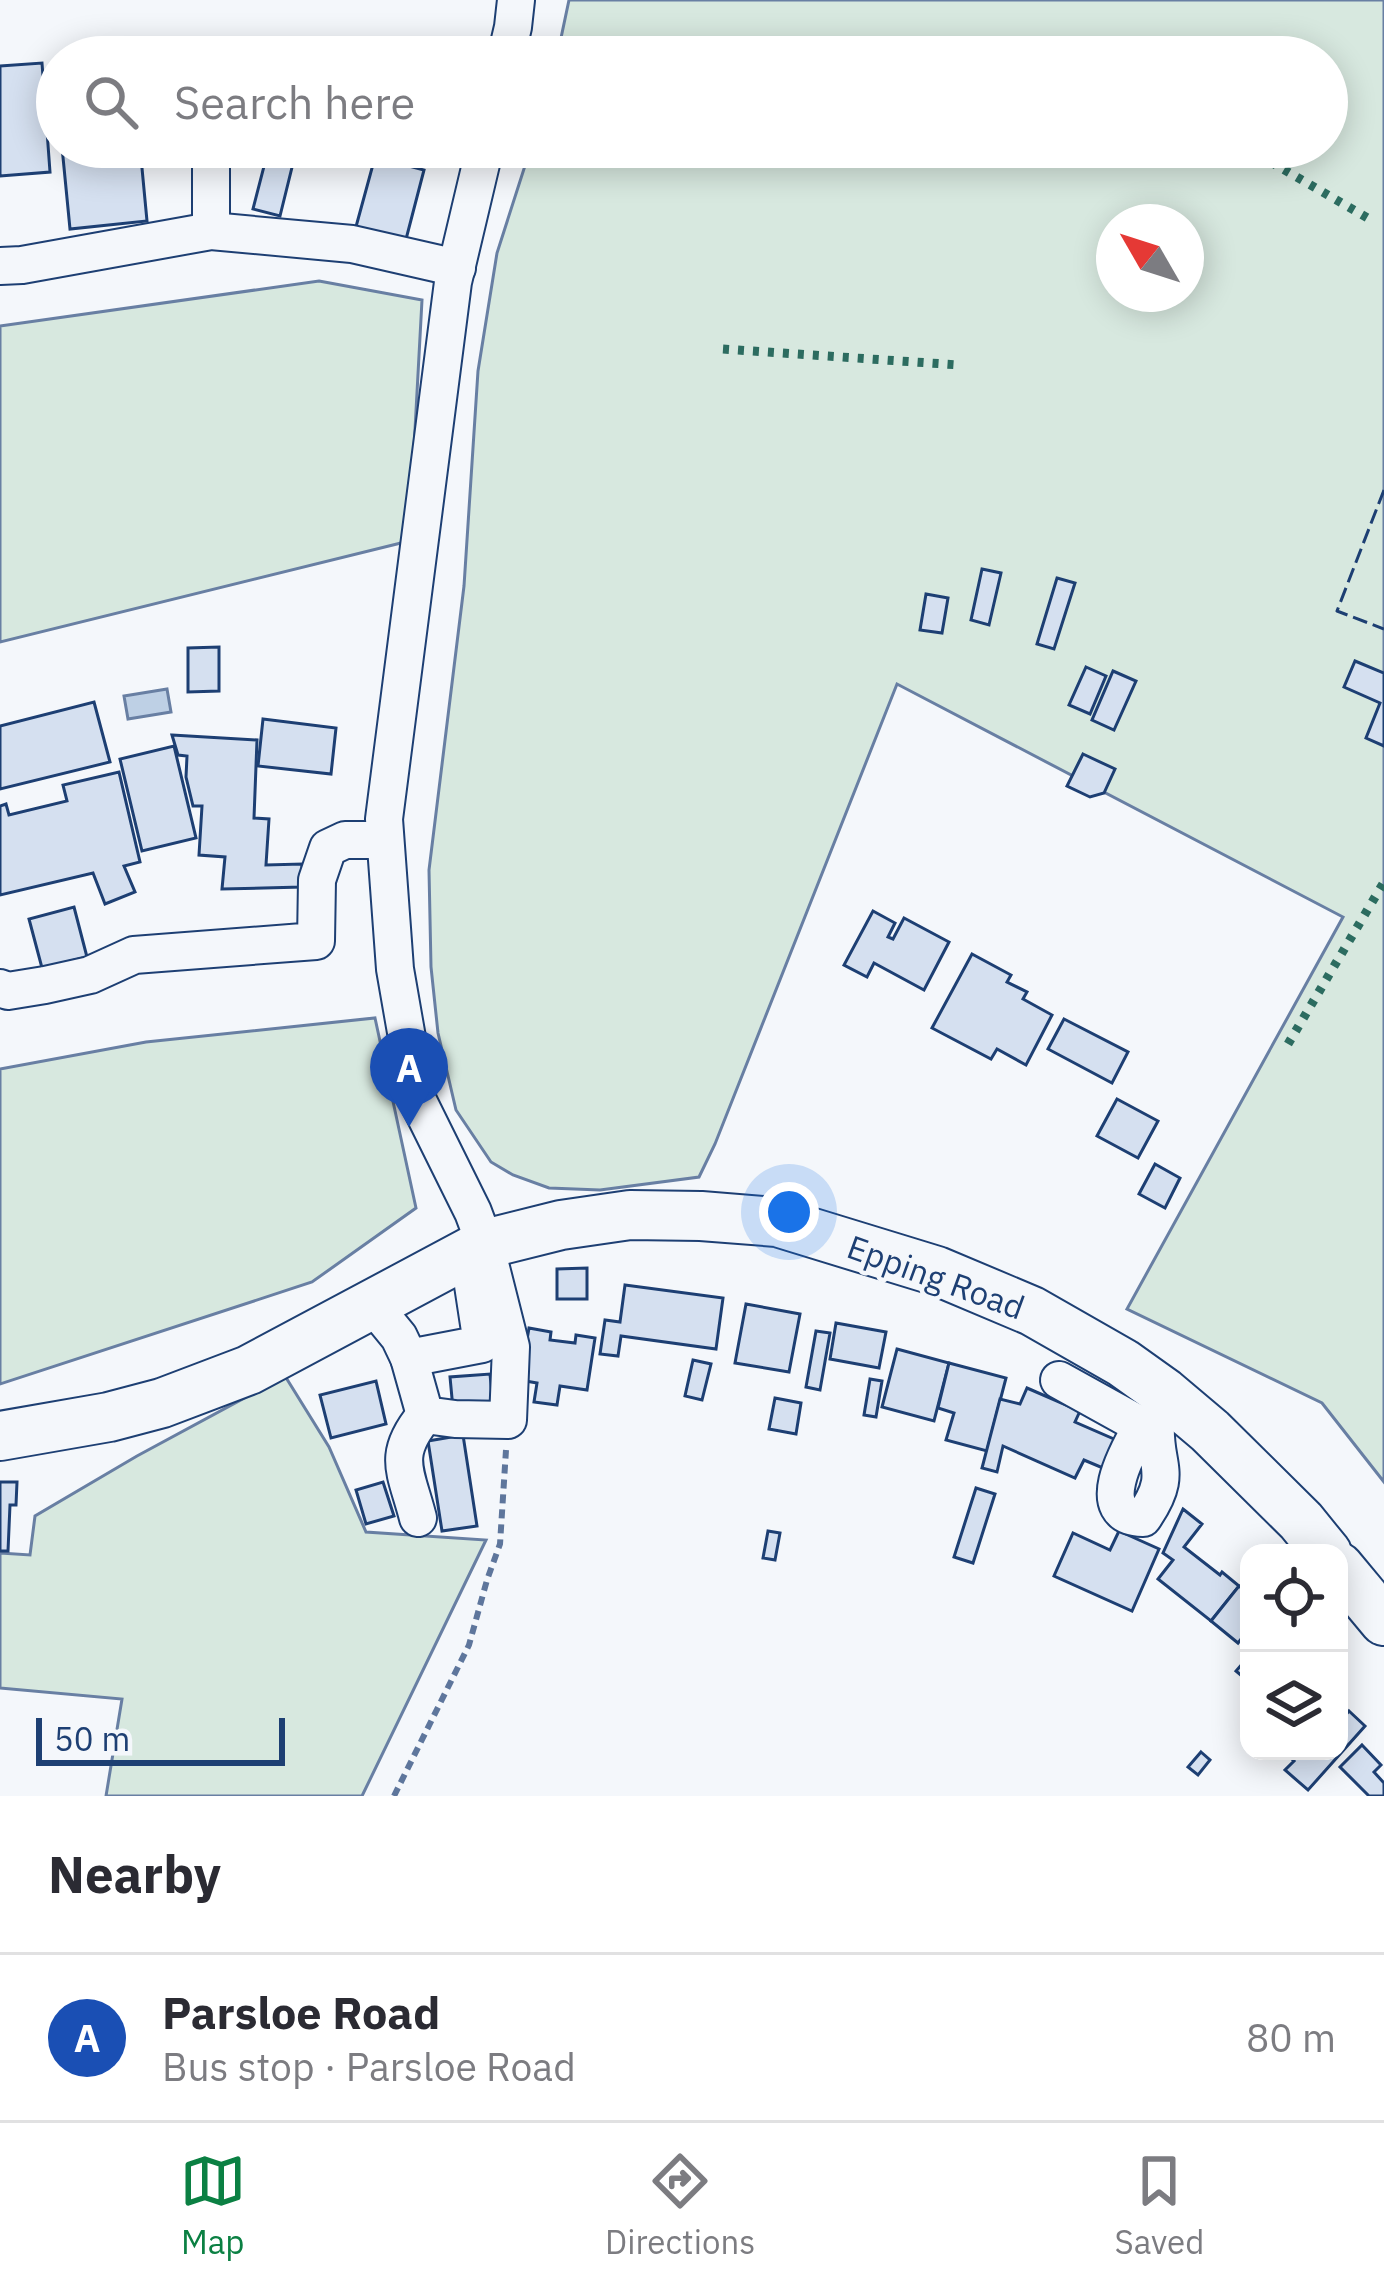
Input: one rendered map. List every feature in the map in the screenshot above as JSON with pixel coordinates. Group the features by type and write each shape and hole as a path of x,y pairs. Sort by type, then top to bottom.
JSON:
{"main road":[{"name":"Epping Road","path":"0,1436 162,1403 249,1370 474,1249 560,1225 629,1215 776,1222 937,1270 1032,1311 1124,1363 1154,1413 1240,1461 1320,1544"},
{"path":"1348,1578 1384,1621"}],"street":[{"path":"512,36 516,0"},
{"path":"211,168 211,231"},
{"path":"409,1358 482,1344 473,1212 418,1102 394,969 384,819 457,268 480,168"},
{"path":"0,266 211,231 352,244 457,268"},
{"path":"0,988 45,986 90,975 134,956 316,941 317,880 328,848 345,840 385,840"},
{"path":"425,1415 508,1420 511,1347 474,1249"},
{"path":"372,1304 399,1337 425,1415"},
{"path":"1059,1380 1154,1413"},
{"path":"418,1519 402,1454 411,1431 425,1415"}],"path":[{"path":"394,1796 470,1645 500,1544 508,1420"}],"shaded area":[{"path":"569,0 1384,0 1384,1482 1322,1403 1127,1309 1343,917 897,684 699,1177 600,1190 549,1188 491,1162 456,1110 438,1033 429,870 464,586 478,371 497,253 524,168 1348,168 1348,36 561,36"},
{"path":"319,281 422,300 409,541 0,642 0,326"},
{"path":"375,1018 416,1208 312,1282 0,1384 0,1069 146,1042"},
{"path":"285,1376 329,1447 366,1532 486,1540 362,1796 106,1796 122,1699 0,1688 0,1553 30,1555 35,1516"}],"water":[{"path":"167,689 171,712 128,719 124,696"}],"building":[{"path":"36,63 36,168 50,168 50,172 0,176 0,66"},
{"path":"64,168 142,168 147,221 70,229"},
{"path":"264,168 292,168 280,216 253,209"},
{"path":"372,168 424,170 404,247 354,234"},
{"path":"982,569 1001,573 989,625 971,620"},
{"path":"1057,578 1075,583 1054,649 1037,644"},
{"path":"926,594 948,598 942,633 920,630"},
{"path":"219,647 219,691 188,692 188,648"},
{"path":"1355,661 1384,673 1384,746 1366,738 1380,703 1344,687"},
{"path":"1086,667 1106,676 1090,714 1069,705"},
{"path":"1113,671 1136,681 1114,730 1092,720"},
{"path":"94,702 110,762 0,789 0,726"},
{"path":"263,719 336,728 331,774 258,766"},
{"path":"172,735 257,740 254,818 269,819 266,865 302,864 302,887 222,889 225,857 199,855 202,806 193,806 187,756 178,755"},
{"path":"174,746 196,838 142,851 120,759"},
{"path":"1083,754 1115,769 1104,793 1090,797 1067,786"},
{"path":"119,772 140,862 124,866 135,892 105,904 93,873 0,895 0,806 6,804 9,815 67,801 63,785"},
{"path":"74,907 87,957 42,968 29,919"},
{"path":"873,911 895,923 888,937 893,939 904,918 949,942 924,990 874,963 867,977 844,965"},
{"path":"972,954 1011,975 1007,982 1027,992 1023,999 1052,1015 1026,1065 997,1049 991,1059 932,1028"},
{"path":"1064,1019 1128,1052 1112,1083 1048,1049"},
{"path":"1117,1099 1158,1121 1138,1158 1097,1136"},
{"path":"1155,1164 1180,1178 1165,1208 1139,1194"},
{"path":"587,1268 587,1299 557,1299 557,1269"},
{"path":"625,1285 723,1298 716,1349 621,1336 618,1356 600,1354 605,1320 620,1322"},
{"path":"746,1304 800,1314 789,1372 735,1363"},
{"path":"836,1323 886,1332 879,1368 830,1359"},
{"path":"529,1328 551,1332 550,1340 575,1343 576,1335 595,1338 587,1390 560,1386 557,1405 534,1402 537,1383 520,1380"},
{"path":"816,1331 830,1333 820,1390 806,1387"},
{"path":"897,1349 949,1363 934,1421 882,1407"},
{"path":"693,1360 711,1364 702,1400 685,1396"},
{"path":"949,1363 1006,1378 987,1451 946,1440 954,1413 938,1408"},
{"path":"490,1374 493,1405 453,1409 450,1377"},
{"path":"870,1379 882,1381 876,1417 864,1415"},
{"path":"376,1381 386,1424 331,1438 320,1395"},
{"path":"1027,1388 1080,1411 1075,1422 1123,1443 1110,1471 1084,1460 1075,1478 1003,1446 997,1472 982,1468 1000,1399 1020,1404"},
{"path":"775,1398 801,1403 796,1434 769,1429"},
{"path":"463,1435 477,1526 442,1531 428,1441"},
{"path":"0,1482 17,1482 16,1505 10,1505 8,1551 0,1551"},
{"path":"383,1482 394,1516 366,1524 356,1490"},
{"path":"976,1488 995,1494 973,1563 954,1557"},
{"path":"1183,1509 1202,1524 1184,1547 1239,1586 1211,1621 1158,1579 1173,1560 1163,1553"},
{"path":"768,1531 780,1533 775,1560 763,1558"},
{"path":"1119,1531 1159,1549 1132,1611 1054,1576 1073,1533 1110,1550"},
{"path":"1239,1586 1240,1587 1238,1643 1211,1621"},
{"path":"1348,1712 1365,1726 1348,1745"},
{"path":"1362,1745 1381,1765 1374,1772 1384,1783 1384,1796 1369,1796 1340,1767"},
{"path":"1201,1752 1210,1760 1198,1775 1188,1767"},
{"path":"1335,1760 1308,1790 1285,1770 1294,1761"}],"hedge":[{"path":"1281,168 1371,220"},
{"path":"723,349 959,365"},
{"path":"1288,1044 1384,882"}],"fence":[{"path":"1384,490 1337,611 1384,629"}],"place":[{"name":"Parsloe Road","path":"409,1127"}]}
